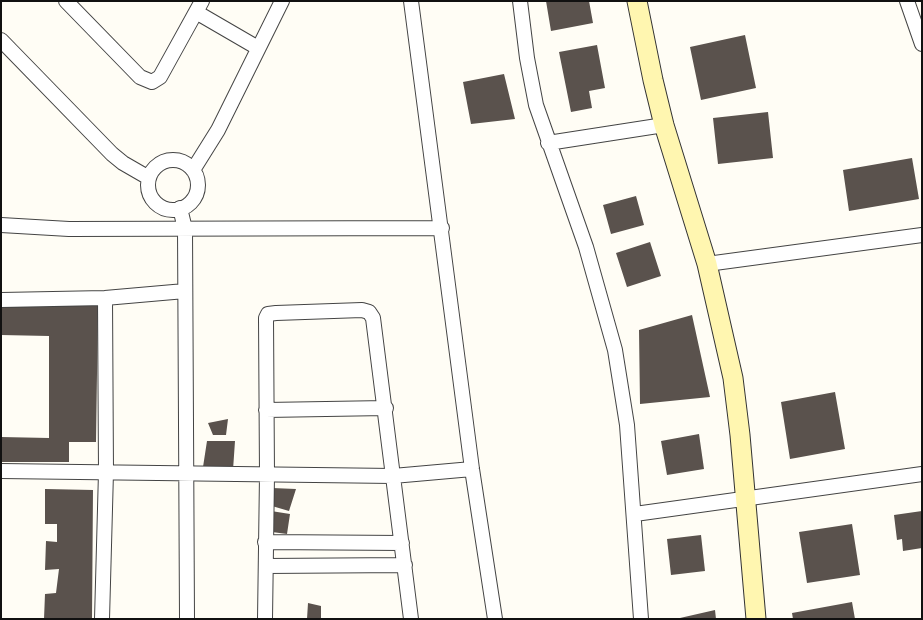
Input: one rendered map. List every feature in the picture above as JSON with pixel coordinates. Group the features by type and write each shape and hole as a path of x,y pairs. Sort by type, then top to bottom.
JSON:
{"street":[{"path":"66,1 140,77 152,82 160,77 199,7 258,48"},
{"path":"193,170 218,130 282,1"},
{"path":"411,1 442,228 472,469 495,619"},
{"path":"520,1 528,66 536,105 548,143 586,247 614,350 627,425 635,514 641,619"},
{"path":"637,1 664,125 707,264 733,378 740,435 756,619"},
{"path":"907,1 922,44"},
{"path":"1,40 112,154 123,164 149,178"},
{"path":"548,143 664,125"},
{"path":"172,160 184,162 193,170 198,180 197,190 189,203 180,208 169,209 158,205 149,191 149,178 151,172 160,163 172,160"},
{"path":"180,208 185,229 186,291 186,619"},
{"path":"1,225 70,229 442,228"},
{"path":"707,264 922,235"},
{"path":"1,300 105,298 186,291"},
{"path":"102,619 106,472 105,298"},
{"path":"265,619 267,475 266,322 268,314 362,310 369,312 373,318 386,408 411,619"},
{"path":"266,410 386,408"},
{"path":"1,471 393,476 472,469"},
{"path":"635,514 922,474"},
{"path":"265,542 402,543"},
{"path":"266,566 405,566"}],"building":[{"path":"546,1 589,1 593,23 551,31"},
{"path":"745,35 756,88 701,100 690,47"},
{"path":"597,45 605,88 589,91 592,108 571,112 559,52"},
{"path":"504,74 515,119 471,124 463,82"},
{"path":"768,112 773,158 718,164 713,118"},
{"path":"912,158 919,199 849,211 843,170"},
{"path":"636,196 644,225 611,234 603,205"},
{"path":"650,242 661,276 627,287 616,253"},
{"path":"1,305 98,305 96,442 69,442 69,462 1,462 1,437 49,438 49,336 1,335"},
{"path":"692,315 710,397 640,404 639,330"},
{"path":"835,392 845,449 790,459 781,402"},
{"path":"228,419 226,435 213,435 208,423"},
{"path":"699,434 704,469 667,475 661,441"},
{"path":"207,441 235,441 233,470 203,467"},
{"path":"272,488 296,489 289,511 272,506"},
{"path":"45,489 93,490 92,619 44,619 45,594 56,593 59,569 45,570 46,541 57,542 57,524 45,524"},
{"path":"271,511 290,514 287,534 272,532"},
{"path":"922,511 922,548 903,551 902,539 897,540 894,515"},
{"path":"852,524 860,575 807,583 799,532"},
{"path":"701,535 705,571 671,575 667,539"},
{"path":"852,602 855,619 793,619 792,613"},
{"path":"308,603 321,606 321,619 307,619"},
{"path":"715,610 716,619 680,619 680,618"}]}
